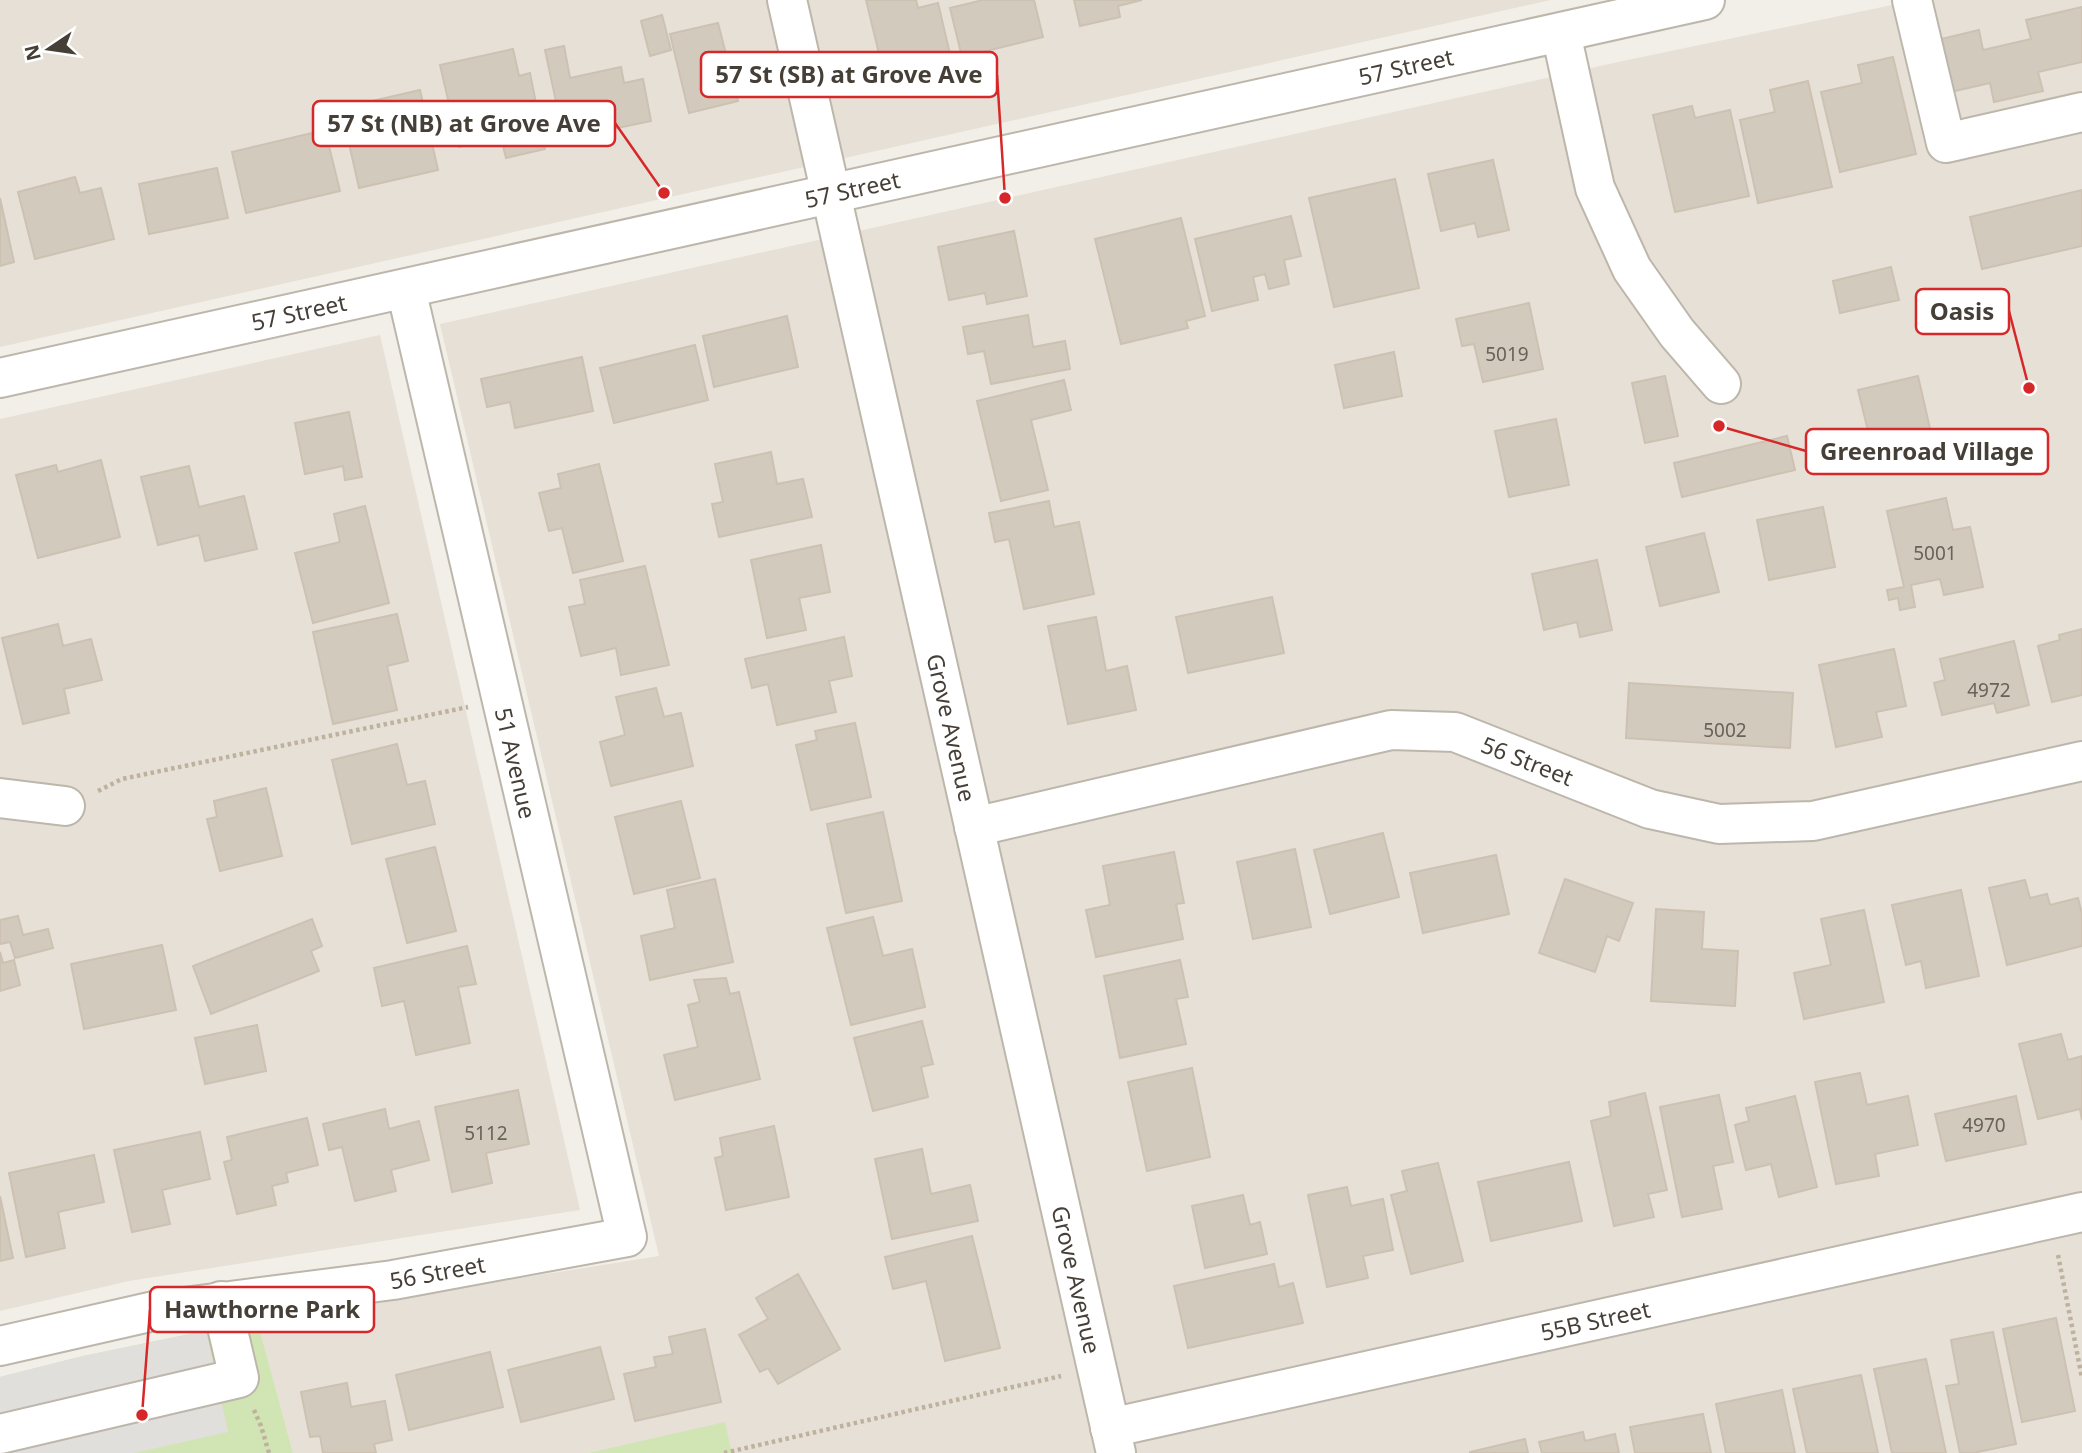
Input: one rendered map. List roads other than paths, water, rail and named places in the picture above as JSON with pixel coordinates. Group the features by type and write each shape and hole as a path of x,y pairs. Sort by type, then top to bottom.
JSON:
{"street":[{"name":"Grove Avenue","path":"788,0 1113,1441"},
{"name":"57 Street","path":"0,378 1705,0"},
{"path":"1912,0 1946,143 2082,112"},
{"path":"1561,33 1595,188 1632,269 1677,333 1721,384"},
{"name":"51 Avenue","path":"406,289 627,1237"},
{"name":"56 Street","path":"974,827 1391,730 1455,732 1650,809 1719,824 1813,821 2082,761"},
{"path":"0,798 65,806"},
{"name":"55B Street","path":"1113,1441 2066,1216"},
{"name":"56 Street","path":"0,1346 154,1311 221,1300 393,1280 627,1237"},
{"path":"0,1434 239,1378 221,1300"}],"place":[{"name":"57 St (NB) at Grove Ave","path":"664,193"},
{"name":"57 St (SB) at Grove Ave","path":"1005,198"},
{"name":"Oasis","path":"2029,388"},
{"name":"Greenroad Village","path":"1719,426"},
{"name":"Hawthorne Park","path":"142,1415"}]}
